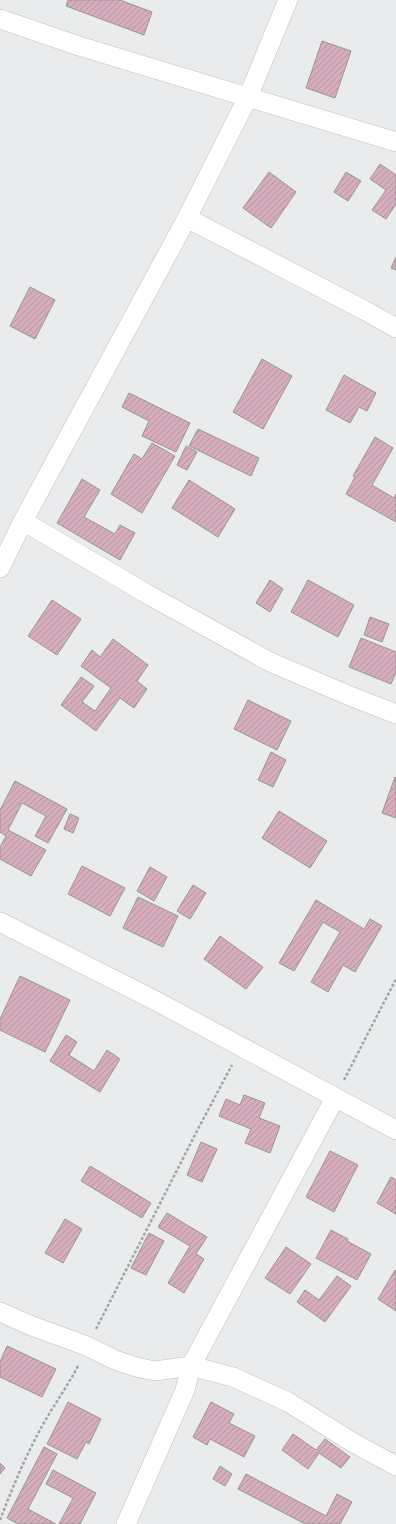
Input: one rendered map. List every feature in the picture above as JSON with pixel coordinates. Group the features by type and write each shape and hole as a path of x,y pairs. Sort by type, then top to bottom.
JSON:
{"street":[{"path":"0,568 23,522 187,218 248,97 288,0"},
{"path":"0,19 79,46 396,142"},
{"path":"187,218 396,328"},
{"path":"23,522 147,594 270,662 396,714"},
{"path":"0,922 158,1002 396,1130"},
{"path":"126,1524 185,1390 191,1366 335,1098"},
{"path":"0,1312 32,1326 87,1346 115,1360 136,1367 155,1371 191,1366 233,1377 288,1402 352,1442 396,1466"}],"path":[{"path":"335,1098 396,979"},
{"path":"0,1520 18,1476 42,1427 75,1371 199,1127 242,1047"}],"building":[{"path":"68,0 120,0 152,12 144,35 66,6"},
{"path":"322,41 351,51 335,98 306,88"},
{"path":"380,164 396,175 396,204 386,219 372,210 386,190 370,179"},
{"path":"269,172 296,192 271,228 243,208"},
{"path":"346,172 361,181 348,201 334,192"},
{"path":"396,257 396,270 391,268"},
{"path":"30,287 55,300 35,339 10,326"},
{"path":"262,359 292,376 263,429 233,412"},
{"path":"344,375 376,393 367,411 359,407 350,423 326,410"},
{"path":"129,393 190,423 176,452 142,436 149,421 122,407"},
{"path":"198,429 259,458 251,476 189,446"},
{"path":"375,437 393,448 372,485 394,498 396,494 396,522 346,494 355,477 353,476"},
{"path":"152,443 175,456 142,513 111,494 134,454 142,459"},
{"path":"186,446 197,452 187,470 177,465"},
{"path":"82,479 100,490 84,517 115,534 120,525 135,533 120,560 57,523"},
{"path":"189,480 235,509 218,537 172,508"},
{"path":"270,580 283,589 270,612 256,603"},
{"path":"308,580 354,605 338,637 291,612"},
{"path":"52,600 81,619 57,655 28,636"},
{"path":"370,617 389,624 382,642 364,635"},
{"path":"361,638 396,652 396,672 391,684 349,667"},
{"path":"113,639 148,665 137,681 147,689 134,708 120,698 96,731 61,705 81,677 94,686 82,702 95,711 111,688 81,666 92,650 100,657"},
{"path":"248,700 291,721 277,750 234,729"},
{"path":"271,752 286,760 273,787 258,780"},
{"path":"395,777 396,778 396,818 382,813"},
{"path":"15,781 67,809 48,843 35,836 46,816 22,803 8,830 46,850 31,876 0,859 0,847 6,836 0,832 0,810"},
{"path":"279,811 327,841 310,868 262,838"},
{"path":"70,814 79,818 73,833 64,829"},
{"path":"82,866 125,888 110,916 68,894"},
{"path":"150,867 167,877 154,901 137,891"},
{"path":"193,885 206,893 190,919 177,911"},
{"path":"138,897 178,916 163,947 123,928"},
{"path":"316,900 364,929 370,919 382,926 355,972 343,965 328,992 311,982 340,932 323,922 294,971 279,963"},
{"path":"220,936 263,967 246,989 204,959"},
{"path":"20,976 70,1000 45,1052 0,1030 0,1019"},
{"path":"66,1035 77,1042 69,1055 94,1071 107,1050 120,1059 100,1092 50,1061"},
{"path":"244,1095 265,1103 259,1118 280,1126 270,1153 245,1143 251,1129 219,1116 226,1099 240,1105"},
{"path":"201,1142 217,1149 202,1182 187,1175"},
{"path":"330,1151 358,1165 334,1212 306,1197"},
{"path":"90,1166 151,1203 142,1218 81,1181"},
{"path":"391,1177 396,1180 396,1214 377,1203"},
{"path":"167,1213 207,1237 196,1254 204,1259 184,1293 168,1283 190,1246 158,1227"},
{"path":"65,1219 82,1229 63,1263 45,1253"},
{"path":"331,1230 348,1239 347,1241 371,1254 357,1280 316,1258"},
{"path":"149,1233 164,1241 146,1275 131,1268"},
{"path":"286,1247 311,1264 290,1294 265,1278"},
{"path":"395,1270 396,1271 396,1311 378,1299"},
{"path":"337,1276 351,1286 325,1322 297,1302 305,1290 319,1300"},
{"path":"7,1346 56,1369 42,1397 0,1377 0,1362"},
{"path":"68,1402 101,1419 89,1444 86,1442 77,1459 47,1444"},
{"path":"211,1402 234,1414 229,1423 255,1436 244,1457 210,1439 207,1445 193,1437"},
{"path":"293,1434 316,1450 325,1439 350,1457 341,1468 319,1453 308,1469 282,1450"},
{"path":"44,1447 57,1454 28,1509 56,1524 18,1524 7,1518"},
{"path":"0,1463 5,1468 0,1474"},
{"path":"220,1466 232,1474 225,1486 213,1479"},
{"path":"53,1470 96,1493 80,1524 59,1524 73,1498 46,1484"},
{"path":"246,1474 326,1516 337,1494 352,1502 340,1524 305,1524 238,1489"}]}
